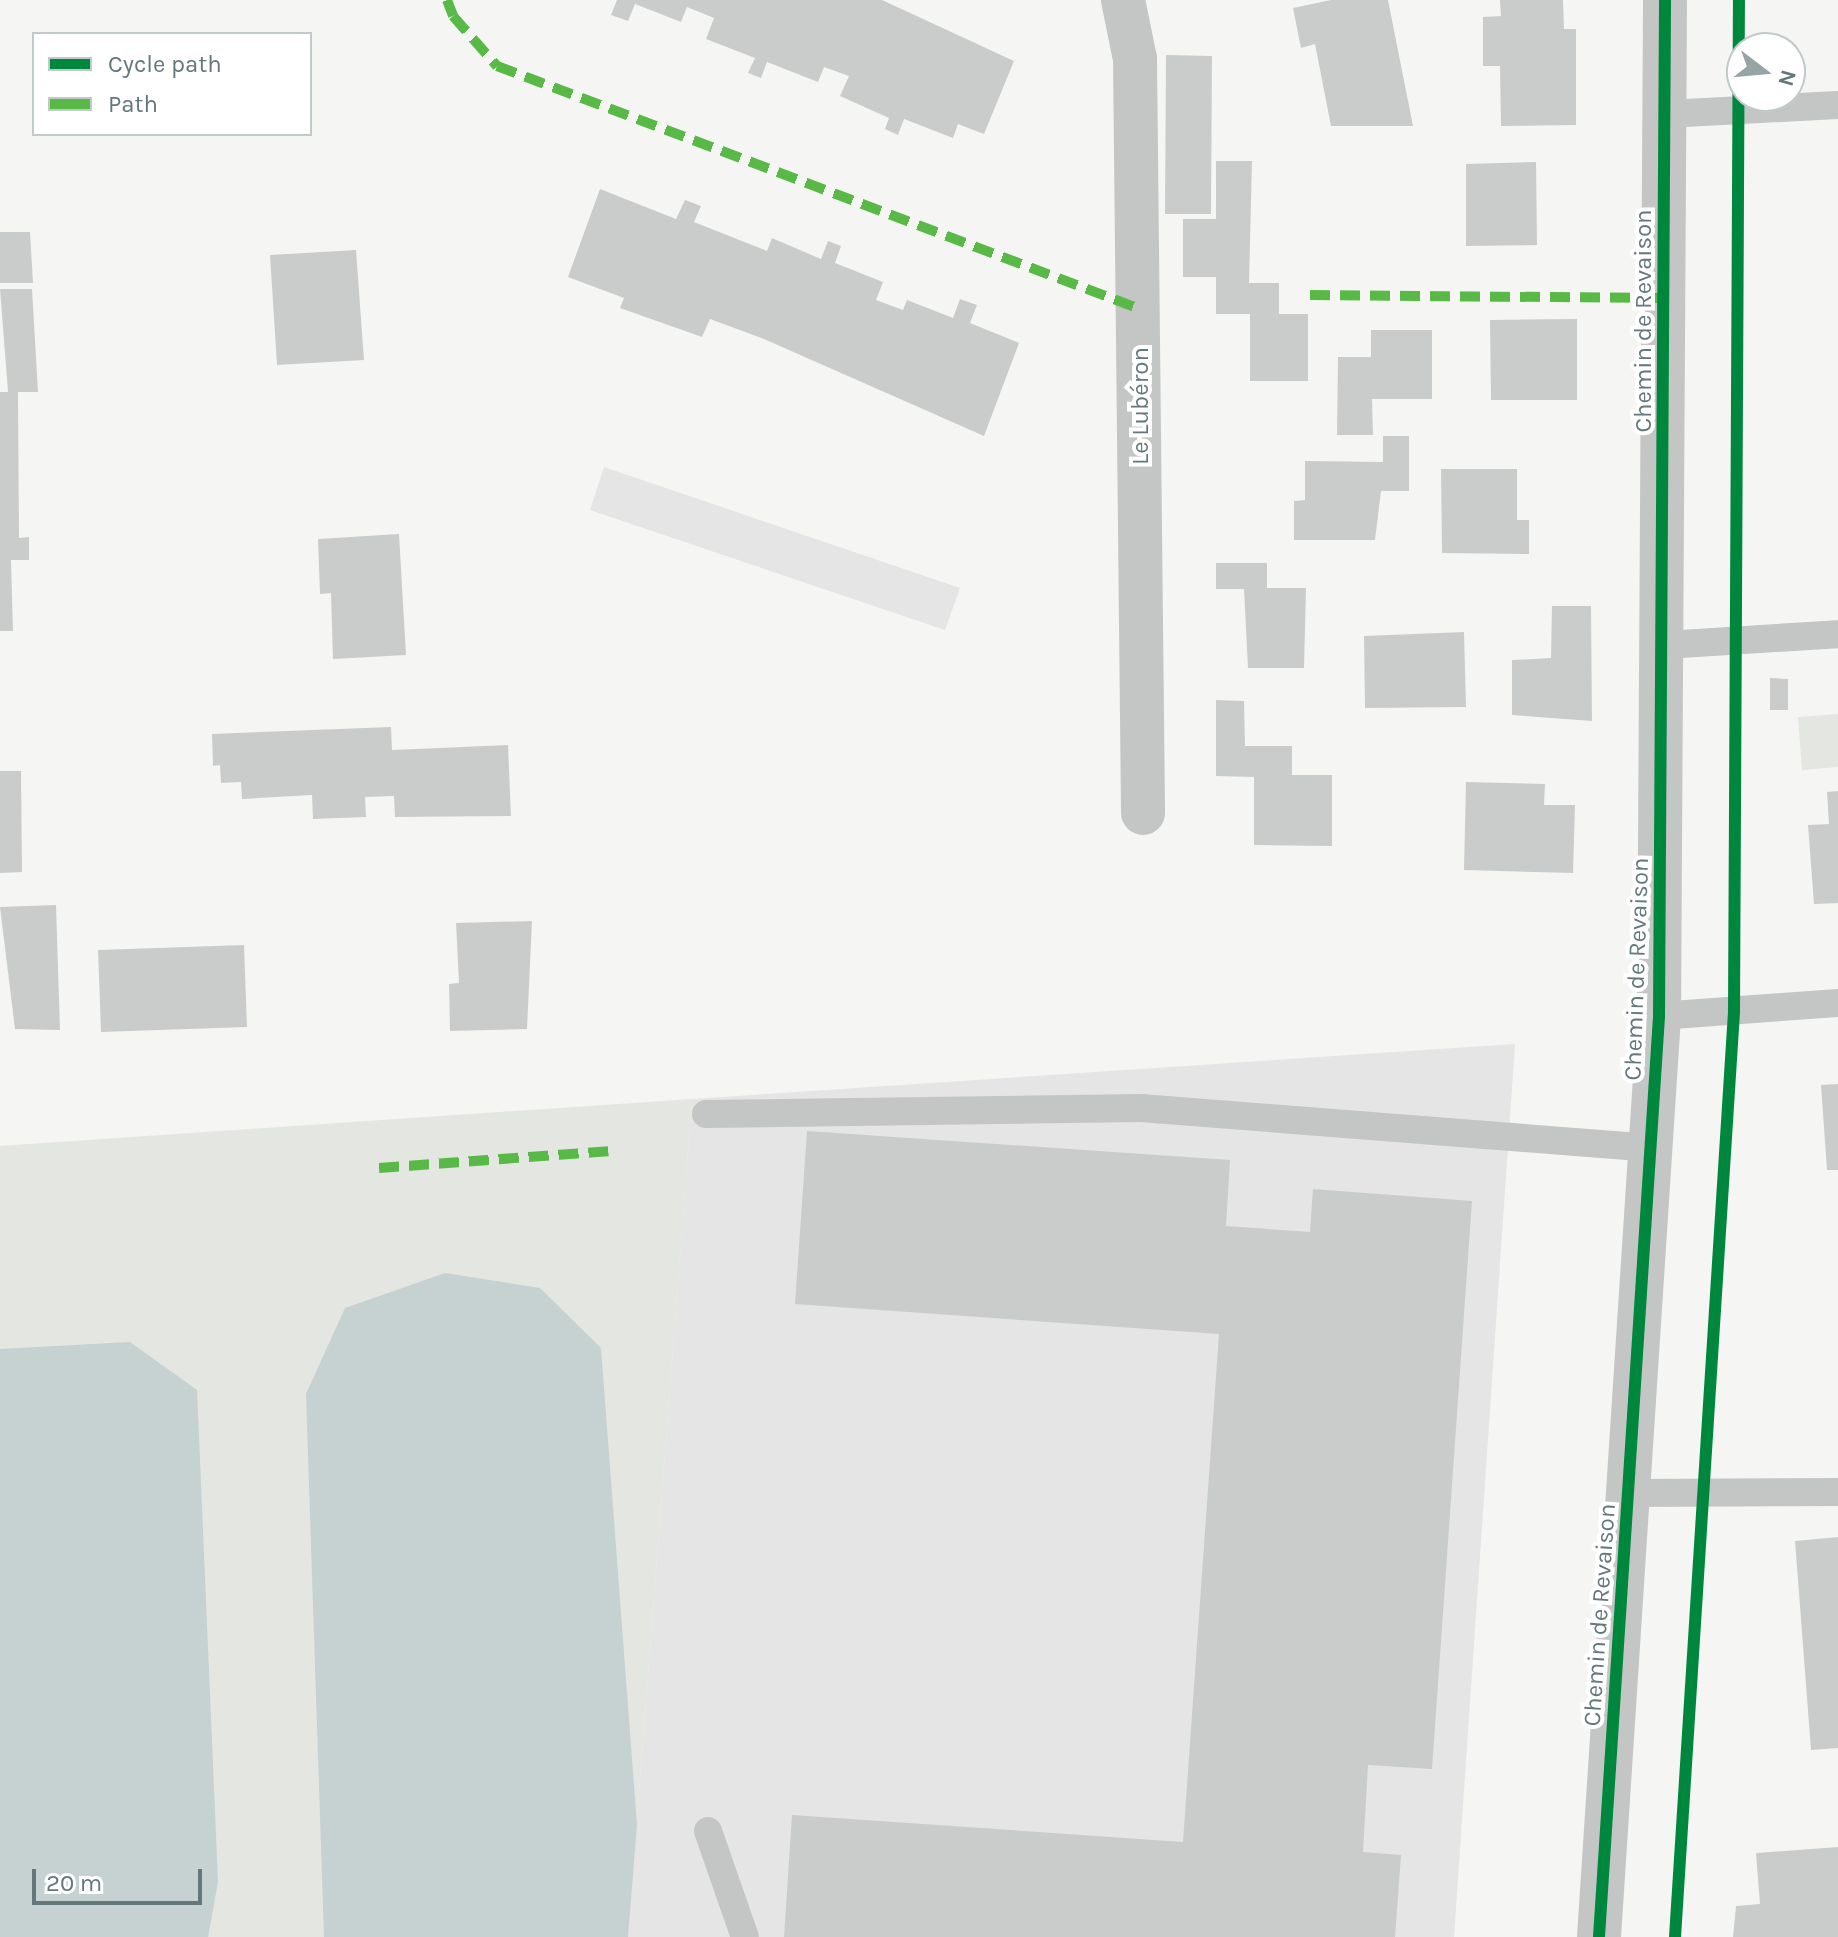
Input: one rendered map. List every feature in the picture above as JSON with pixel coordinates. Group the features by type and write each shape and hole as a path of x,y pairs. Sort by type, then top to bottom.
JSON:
{"street":[{"name":"Le Lubéron","path":"1123,0 1135,59 1143,813"},
{"name":"Chemin de Revaison","path":"1599,1937 1631,1493 1659,1016 1665,645 1665,0"}],"lane":[{"path":"1666,114 1838,105"},
{"path":"1665,645 1838,634"},
{"path":"1659,1016 1838,1003"},
{"path":"706,1114 1141,1108 1652,1148"},
{"path":"1631,1493 1838,1492"},
{"path":"708,1831 745,1937"}],"shaded area":[{"path":"604,467 960,588 945,630 590,510"},
{"path":"1838,714 1838,767 1802,770 1798,717"},
{"path":"1515,1044 1454,1937 628,1937 692,1099"},
{"path":"692,1099 628,1937 0,1937 0,1146"},
{"path":"445,1273 540,1288 601,1348 637,1825 628,1937 324,1937 306,1394 345,1308"},
{"path":"130,1342 197,1390 218,1882 208,1937 0,1937 0,1349"}],"building":[{"path":"617,0 882,0 1014,61 984,134 958,124 953,138 904,119 898,135 885,129 889,118 840,96 849,76 824,67 818,82 767,62 761,78 748,73 755,58 706,39 714,18 687,7 681,22 635,4 628,21 611,15"},
{"path":"1331,0 1388,0 1413,126 1331,126 1315,44 1301,48 1293,8"},
{"path":"1500,0 1563,0 1564,29 1576,29 1576,125 1501,126 1500,66 1483,66 1483,17 1501,16"},
{"path":"1166,55 1212,56 1211,214 1165,214"},
{"path":"1216,161 1252,161 1249,283 1279,283 1279,314 1308,314 1308,381 1250,381 1250,314 1216,314 1216,277 1183,277 1183,219 1216,219"},
{"path":"1536,162 1537,245 1466,246 1466,164"},
{"path":"600,189 676,219 685,200 701,206 694,222 767,251 772,238 821,259 828,241 841,246 835,263 883,282 876,300 903,310 907,300 953,318 960,299 977,305 970,323 1019,343 984,436 764,339 710,319 702,337 620,308 624,298 568,277"},
{"path":"0,232 30,232 33,283 0,283"},
{"path":"356,250 364,360 277,365 270,255"},
{"path":"0,289 32,289 38,392 18,392 19,538 29,537 29,560 11,560 13,631 0,631 0,392 8,392"},
{"path":"1577,319 1577,400 1491,400 1490,320"},
{"path":"1371,330 1432,330 1432,399 1372,399 1373,435 1337,435 1338,357 1371,357"},
{"path":"1383,436 1409,436 1409,491 1381,491 1375,540 1294,540 1294,501 1305,500 1305,461 1383,462"},
{"path":"1441,469 1517,469 1517,520 1529,520 1529,554 1442,553"},
{"path":"399,534 406,655 333,659 331,593 320,594 318,539"},
{"path":"1216,563 1267,563 1267,588 1306,588 1304,668 1248,668 1244,589 1216,589"},
{"path":"1552,606 1591,606 1592,721 1512,715 1512,660 1551,658"},
{"path":"1464,632 1466,707 1365,708 1364,636"},
{"path":"1770,678 1788,679 1788,710 1770,710"},
{"path":"1216,700 1244,701 1245,746 1292,746 1292,775 1332,775 1332,846 1254,845 1254,777 1216,776"},
{"path":"391,727 392,750 508,745 511,816 395,817 394,796 365,797 366,817 313,819 312,795 242,799 241,782 221,783 220,765 213,766 212,734"},
{"path":"0,771 21,771 22,872 0,873"},
{"path":"1466,782 1545,784 1544,805 1575,805 1573,873 1464,870"},
{"path":"1838,791 1838,903 1814,904 1808,825 1829,824 1827,792"},
{"path":"56,905 60,1030 15,1029 0,907"},
{"path":"532,921 527,1029 450,1031 449,984 459,983 456,923"},
{"path":"244,945 247,1027 101,1032 98,950"},
{"path":"1838,1084 1838,1170 1827,1170 1821,1085"},
{"path":"807,1131 1230,1160 1226,1226 1310,1232 1313,1189 1472,1201 1432,1769 1368,1765 1363,1852 1401,1855 1395,1937 784,1937 792,1815 1183,1842 1219,1334 795,1304"},
{"path":"1838,1537 1838,1748 1811,1750 1795,1541"},
{"path":"1838,1847 1838,1937 1733,1937 1736,1906 1760,1904 1756,1853"}],"marked path":[{"path":"447,0 453,16 497,66 1140,309"},
{"path":"1310,295 1666,298"},
{"path":"379,1168 608,1151"}],"cycle path":[{"path":"1599,1937 1659,1016 1665,0"},
{"path":"1675,1937 1734,1011 1739,0"}]}
